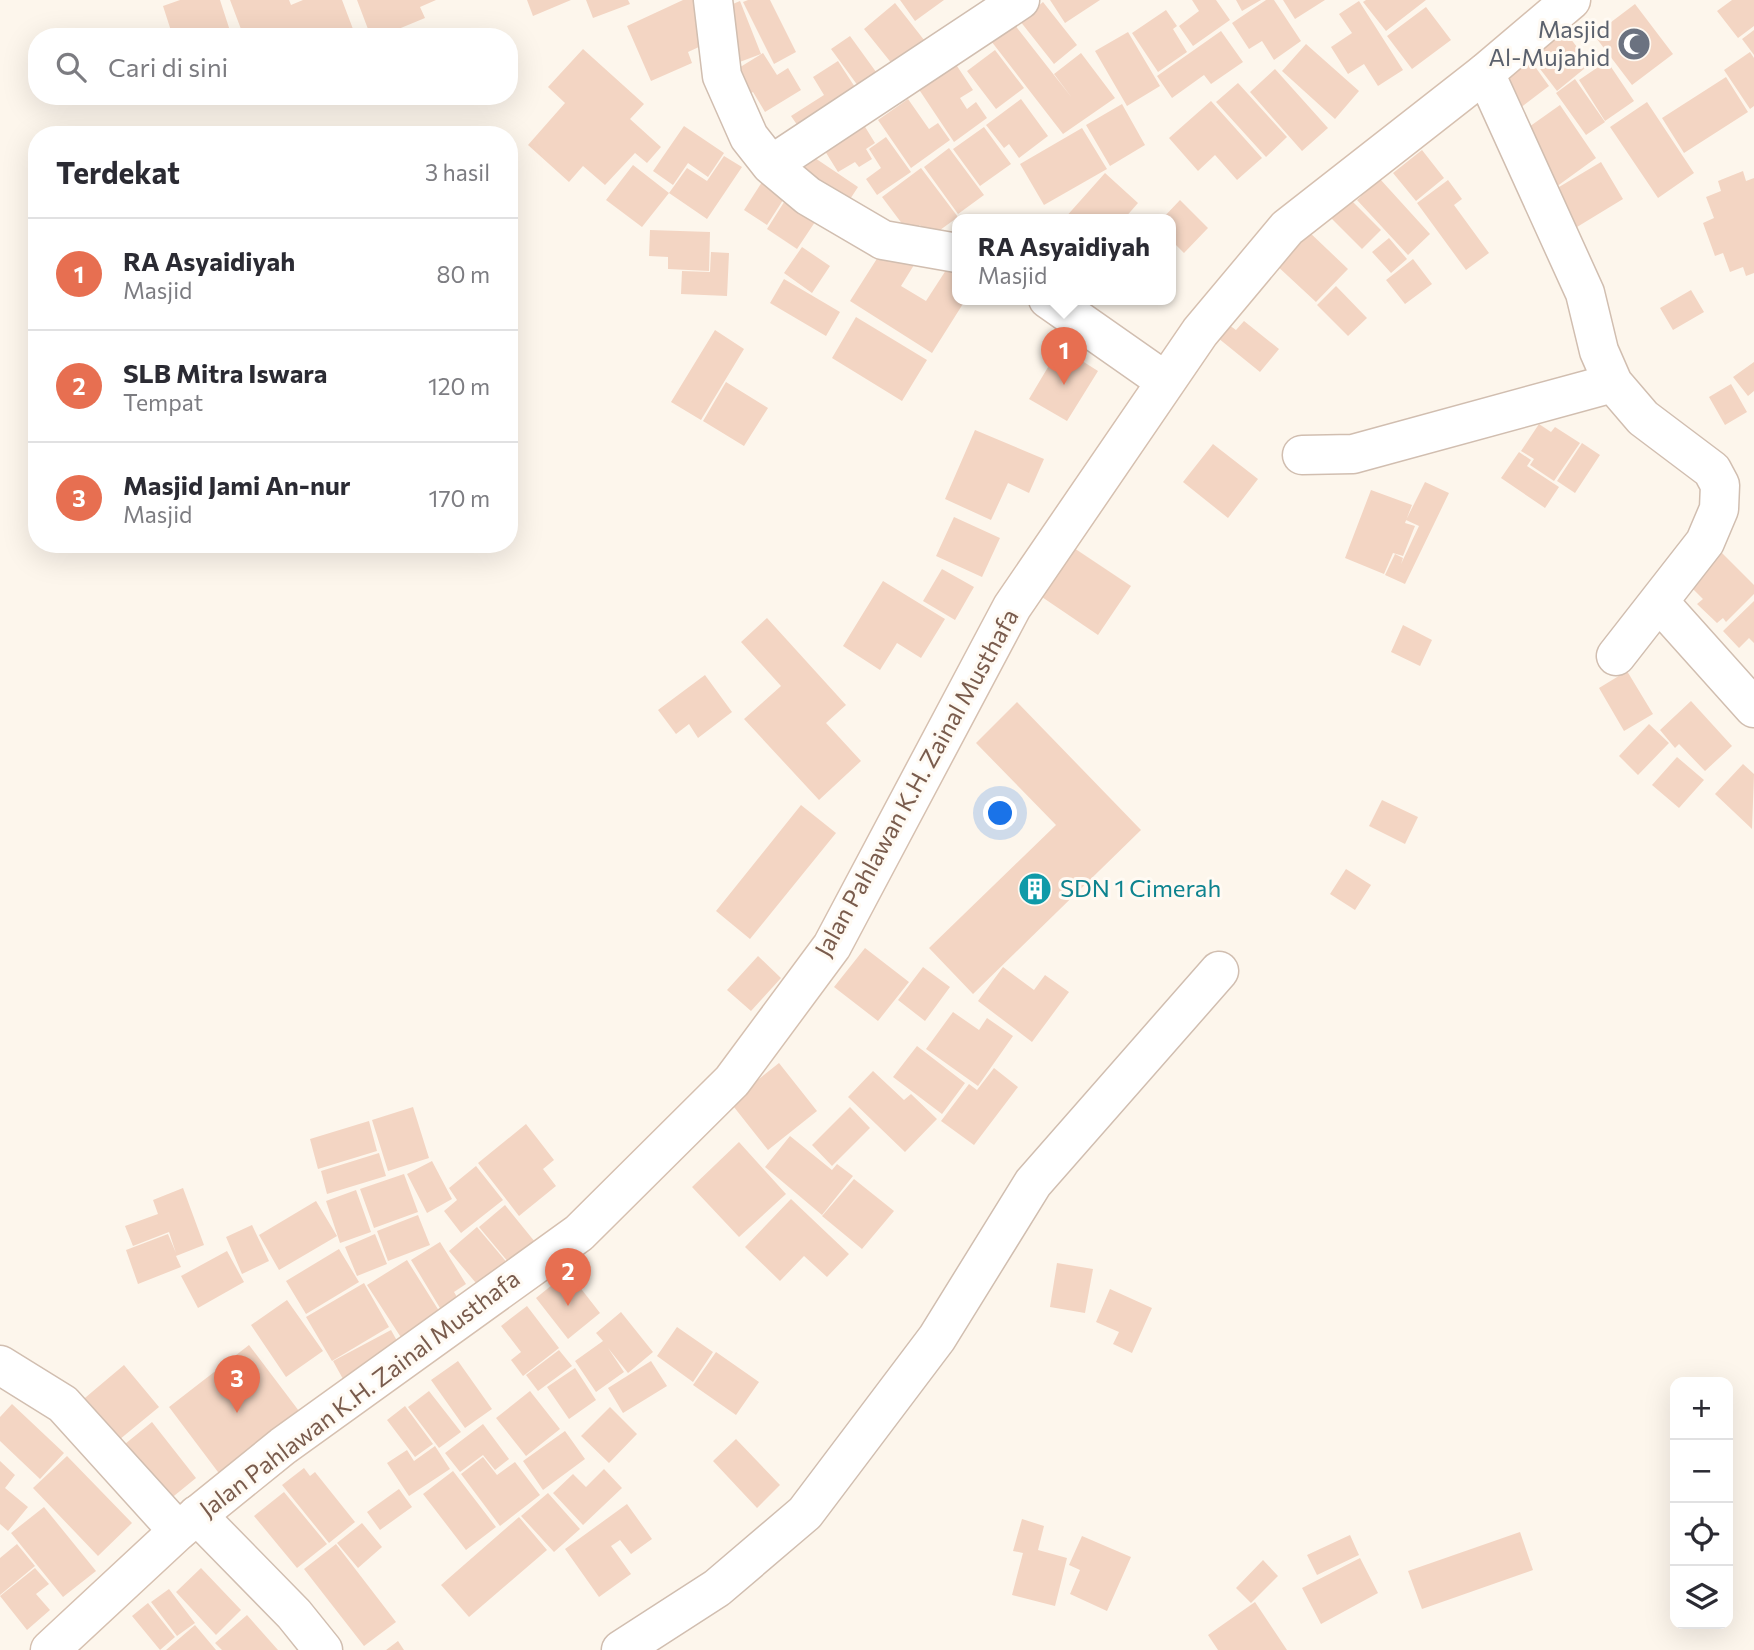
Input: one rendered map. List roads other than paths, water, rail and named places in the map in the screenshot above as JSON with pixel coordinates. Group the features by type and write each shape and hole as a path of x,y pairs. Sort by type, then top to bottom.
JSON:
{"street":[{"path":"771,165 1020,0"},
{"name":"Jalan Pahlawan K.H. Zainal Musthafa","path":"50,1650 187,1523 283,1446 579,1233 732,1081 832,946 1012,607 1200,332 1287,228 1485,73 1571,0"},
{"path":"713,2 722,76 748,137 771,165 808,195 883,240 952,252"},
{"path":"1485,73 1585,293 1599,351 1613,383 1643,418 1712,470 1720,485 1719,509 1705,542 1616,656"},
{"path":"1056,305 1165,382"},
{"path":"1303,455 1365,452 1613,383"},
{"path":"1659,602 1754,708"},
{"path":"621,1650 717,1588 805,1513 937,1338 1032,1183 1219,971"},
{"path":"0,1364 63,1404 187,1523 294,1615 323,1650"}],"place":[{"name":"Masjid Al-Mujahid","path":"1634,44"},
{"name":"RA Asyaidiyah","path":"1064,385"},
{"name":"SDN 1 Cimerah","path":"1035,889"},
{"name":"SLB Mitra Iswara","path":"568,1306"},
{"name":"Masjid Jami An-nur","path":"237,1413"}]}
